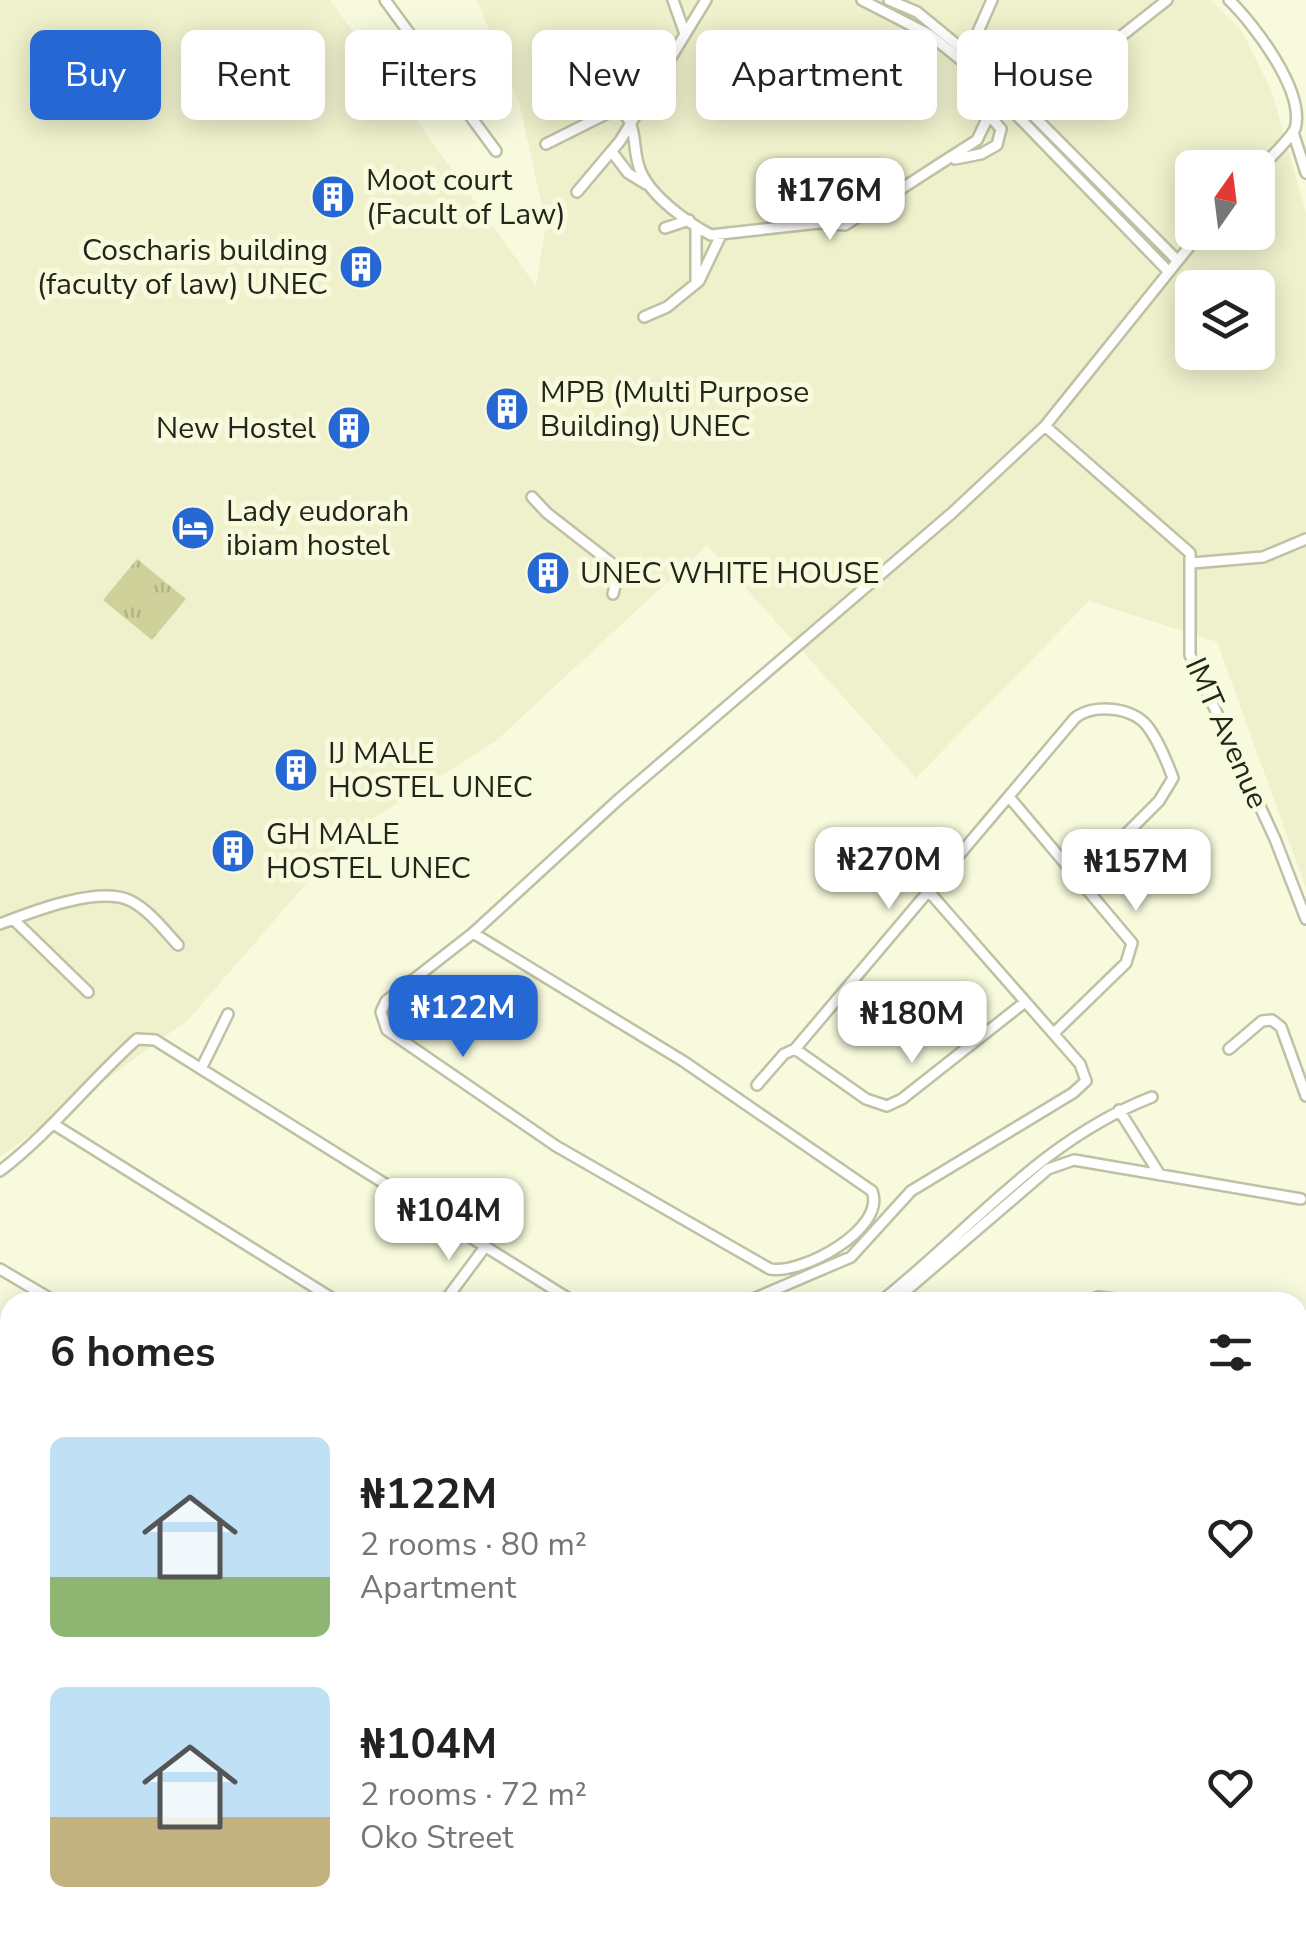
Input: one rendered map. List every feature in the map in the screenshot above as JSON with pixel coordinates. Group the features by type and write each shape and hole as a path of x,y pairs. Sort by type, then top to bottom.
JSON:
{"street":[{"path":"385,0 496,151"},
{"path":"672,0 685,34"},
{"path":"676,49 706,0"},
{"path":"862,0 930,35 957,58"},
{"path":"889,0 917,12 957,43"},
{"path":"978,30 992,0"},
{"path":"1128,31 1167,0"},
{"path":"1229,0 1283,66 1298,112 1294,132 1306,173"},
{"path":"546,144 594,120"},
{"path":"577,192 612,152 632,120"},
{"path":"632,120 638,163 650,185"},
{"path":"612,152 628,173 650,185 692,224 720,237 809,224 845,225 977,140 987,120"},
{"path":"948,161 980,154 997,145 1001,132 992,120"},
{"path":"1029,120 1177,260"},
{"path":"1029,120 1168,271"},
{"path":"1275,153 1294,132"},
{"path":"665,228 692,224"},
{"path":"692,224 696,283"},
{"path":"644,318 668,306 706,273 720,237"},
{"path":"473,933 682,1061 872,1191 873,1209 855,1236 789,1269 770,1268 556,1146 387,1030 380,1021 386,1001 473,933 619,800 849,605 1044,426 1186,250"},
{"path":"1044,426 1184,544 1192,563 1263,557 1306,540"},
{"path":"532,497 546,514 619,569 614,594"},
{"name":"IMT Avenue","path":"1192,563 1187,616 1190,655 1275,839 1306,919"},
{"path":"758,1085 784,1054 796,1049 931,894 1082,713 1110,709 1148,726 1170,769 1170,789 1082,878"},
{"path":"1010,798 1128,934 1132,952 1054,1033"},
{"path":"769,1292 851,1256 911,1191 1082,1087 1085,1073 1054,1033 931,894"},
{"path":"0,924 52,905 122,898 146,912 178,945"},
{"path":"13,919 88,992"},
{"path":"796,1049 866,1099 887,1106 902,1099 1024,1002"},
{"path":"201,1069 228,1014"},
{"path":"1228,1049 1262,1022 1272,1020 1281,1027 1306,1096"},
{"path":"0,1170 55,1125 79,1091 137,1040 155,1040 560,1292"},
{"path":"891,1292 1042,1158 1119,1110 1152,1097"},
{"path":"1119,1110 1160,1175"},
{"path":"55,1125 322,1292"},
{"path":"905,1292 1048,1169 1083,1160 1301,1199"},
{"path":"451,1292 484,1247"},
{"path":"0,1269 38,1292"}],"shaded area":[{"path":"0,0 330,0 352,30 345,30 345,120 416,120 536,286 546,225 520,105 512,85 512,30 489,30 477,0 1211,0 1242,31 1272,92 1306,213 1306,888 1217,642 1089,601 916,778 707,545 496,741 349,834 189,1019 0,1157"}],"green space":[{"path":"137,559 186,599 152,640 103,600"}],"place":[{"name":"Moot court (Facult of Law)","path":"333,197"},
{"name":"Coscharis building (faculty of law) UNEC","path":"361,267"},
{"name":"MPB (Multi Purpose Building) UNEC","path":"507,409"},
{"name":"New Hostel","path":"349,428"},
{"name":"Lady eudorah ibiam hostel","path":"193,528"},
{"name":"UNEC WHITE HOUSE","path":"548,573"},
{"name":"IJ MALE HOSTEL UNEC","path":"296,770"},
{"name":"GH MALE HOSTEL UNEC","path":"233,851"}]}
